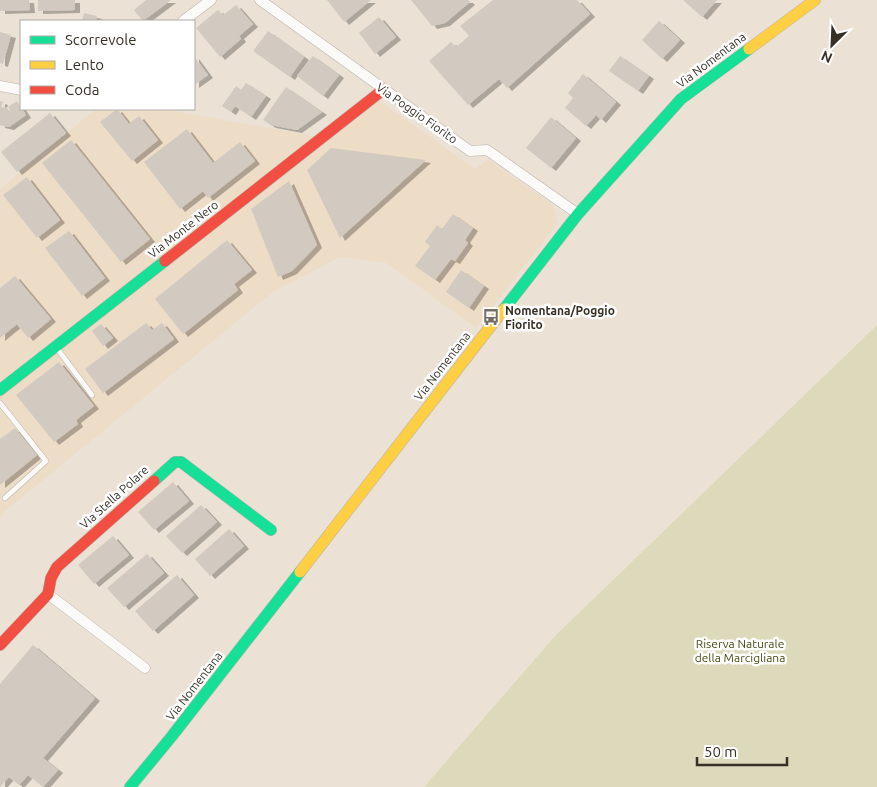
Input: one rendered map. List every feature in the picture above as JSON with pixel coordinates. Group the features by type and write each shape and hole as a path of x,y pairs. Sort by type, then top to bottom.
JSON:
{"street":[{"path":"184,20 211,0"},
{"name":"Via Poggio Fiorito","path":"260,0 470,151 487,150 578,214"},
{"name":"Via Nomentana","path":"130,787 578,214 681,99 792,16 817,0"},
{"path":"0,86 20,90"},
{"name":"Via Monte Nero","path":"0,390 384,89"},
{"name":"Via Stella Polare","path":"0,645 48,594 51,578 57,567 175,462 188,466 271,530"},
{"path":"48,594 145,668"}],"lane":[{"path":"56,346 92,395"},
{"path":"0,403 46,461 5,498"}],"shaded area":[{"path":"377,99 475,169 488,160 552,204 558,223 476,328 387,263 340,257 274,291 4,512 0,519 0,189 95,110 169,110 327,140"}],"green space":[{"name":"Riserva Naturale della Marcigliana","path":"877,325 877,787 424,787 555,636"}],"building":[{"path":"0,0 29,0 30,10 0,11"},
{"path":"38,0 75,0 75,10 38,11"},
{"path":"146,0 171,0 144,20 134,10"},
{"path":"327,0 371,0 344,22"},
{"path":"411,0 468,0 470,2 445,23 432,26"},
{"path":"493,0 577,0 590,14 507,88 499,79 468,105 429,61 451,42 456,47 469,36 460,26"},
{"path":"683,0 717,0 702,17"},
{"path":"236,5 253,24 239,36 241,39 220,57 196,28 218,10 223,15"},
{"path":"84,13 97,16 96,20 82,20"},
{"path":"379,17 396,37 375,54 359,33"},
{"path":"659,21 680,40 662,59 642,40"},
{"path":"268,31 304,57 290,77 253,51"},
{"path":"0,32 11,35 3,64 0,63"},
{"path":"313,56 339,75 323,96 297,76"},
{"path":"620,56 649,76 638,91 609,71"},
{"path":"195,57 208,75 195,84"},
{"path":"583,74 616,102 601,120 596,115 586,126 565,108 573,98 568,93"},
{"path":"246,83 266,96 251,117 235,106 231,112 222,106 236,86 241,90"},
{"path":"286,87 322,112 297,130 271,125 263,120"},
{"path":"0,101 3,102 1,107 7,108 9,111 8,107 17,101 20,110 23,110 26,115 9,127 0,125"},
{"path":"116,110 118,110 129,124 139,116 158,140 132,161 100,122"},
{"path":"50,113 66,133 17,172 1,152"},
{"path":"551,117 576,138 551,168 526,148"},
{"path":"187,129 213,163 240,142 255,161 208,198 203,191 180,209 144,162"},
{"path":"71,140 150,239 121,262 42,163"},
{"path":"331,148 426,160 340,238 307,170"},
{"path":"27,177 60,220 37,238 3,195"},
{"path":"289,181 317,245 292,271 278,277 251,209"},
{"path":"453,214 473,228 465,240 468,243 455,261 451,259 435,280 415,266 430,246 425,242 437,225 442,229"},
{"path":"69,231 105,278 82,296 45,248"},
{"path":"227,240 252,270 234,284 238,290 183,334 155,299"},
{"path":"461,270 484,286 469,308 446,292"},
{"path":"15,276 51,319 28,338 17,324 0,338 0,288"},
{"path":"146,323 152,330 162,323 174,339 103,393 85,369"},
{"path":"101,324 113,338 103,346 92,331"},
{"path":"59,362 94,406 76,420 78,424 54,442 16,395"},
{"path":"15,428 37,455 0,485 0,439"},
{"path":"173,482 189,501 154,530 138,512"},
{"path":"201,505 217,522 182,553 166,536"},
{"path":"229,529 244,546 210,576 195,559"},
{"path":"113,536 129,555 94,584 78,565"},
{"path":"147,554 164,573 124,607 107,588"},
{"path":"177,575 194,595 153,631 135,611"},
{"path":"33,645 95,698 43,758 58,770 43,787 28,775 19,785 9,777 0,787 0,684"}],"traffic: fast":[{"path":"504,309 578,214 681,99 749,49"},
{"path":"0,390 165,261"},
{"path":"154,481 175,462 181,462 271,530"},
{"path":"130,787 300,572"}],"traffic: slow":[{"path":"749,49 815,0"},
{"path":"300,572 504,309"}],"traffic: jam":[{"path":"165,261 384,89"},
{"path":"0,645 48,594 51,578 57,567 154,481"}],"place":[{"name":"Nomentana/Poggio Fiorito","path":"491,317"}]}
